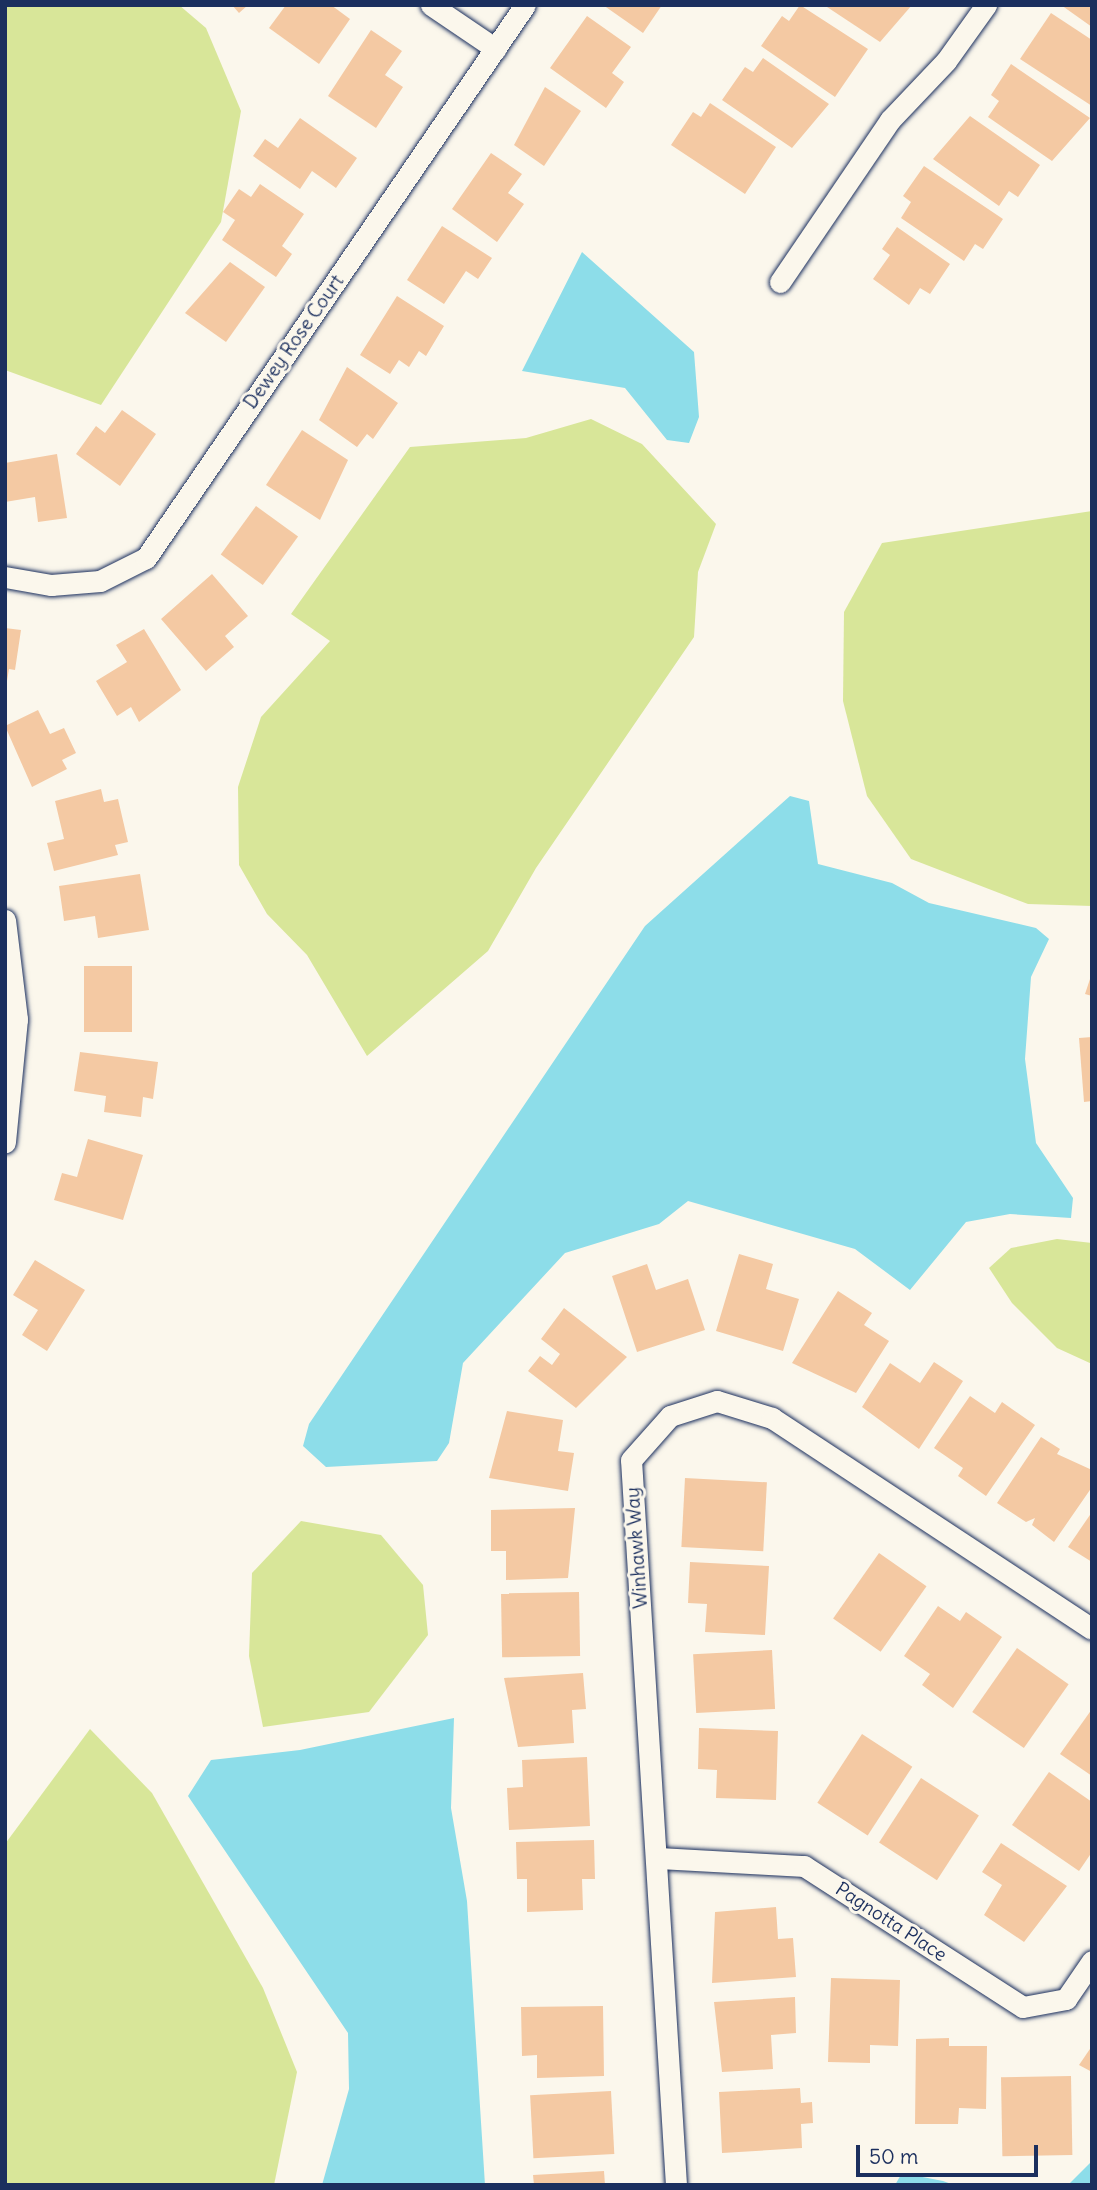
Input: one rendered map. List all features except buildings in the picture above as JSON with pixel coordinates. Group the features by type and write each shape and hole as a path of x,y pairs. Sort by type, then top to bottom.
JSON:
{"street":[{"path":"431,5 496,49"},
{"name":"Dewey Rose Court","path":"5,577 51,585 100,581 146,558 525,5"},
{"path":"780,282 890,120 946,61 986,5"},
{"path":"5,920 16,1019 5,1142"},
{"name":"Winhawk Way","path":"676,2185 660,1858 631,1460 670,1416 718,1401 772,1418 1092,1629"},
{"name":"Pagnotta Place","path":"660,1858 804,1866 1023,2007 1066,1999 1092,1961"}],"green space":[{"path":"5,5 179,5 206,28 241,111 221,222 101,405 5,370"},
{"path":"591,419 642,444 716,524 698,572 694,637 536,868 488,951 367,1056 307,955 267,914 239,865 238,787 261,717 330,641 291,614 410,447 526,438"},
{"path":"1092,511 1092,906 1028,904 911,859 867,796 843,701 844,612 882,543"},
{"path":"1057,1239 1092,1243 1092,1364 1057,1348 1012,1303 989,1268 1011,1248"},
{"path":"301,1521 381,1535 423,1585 428,1635 369,1712 263,1727 249,1656 252,1573"},
{"path":"90,1729 152,1793 263,1988 297,2072 274,2185 5,2185 5,1844"}],"water":[{"path":"582,252 694,352 699,417 689,443 667,440 625,388 522,371"},
{"path":"790,796 809,801 818,864 892,883 929,903 1036,928 1049,939 1031,977 1025,1059 1036,1143 1073,1198 1071,1218 1010,1214 966,1222 910,1290 855,1249 688,1201 659,1224 565,1253 463,1363 449,1443 437,1461 326,1467 303,1446 309,1424 645,926"},
{"path":"454,1718 451,1808 467,1901 485,2185 322,2185 349,2089 348,2033 188,1796 211,1760 300,1750"},
{"path":"1092,2161 1092,2185 1068,2185"},
{"path":"902,2173 943,2181 954,2185 895,2185"}]}
